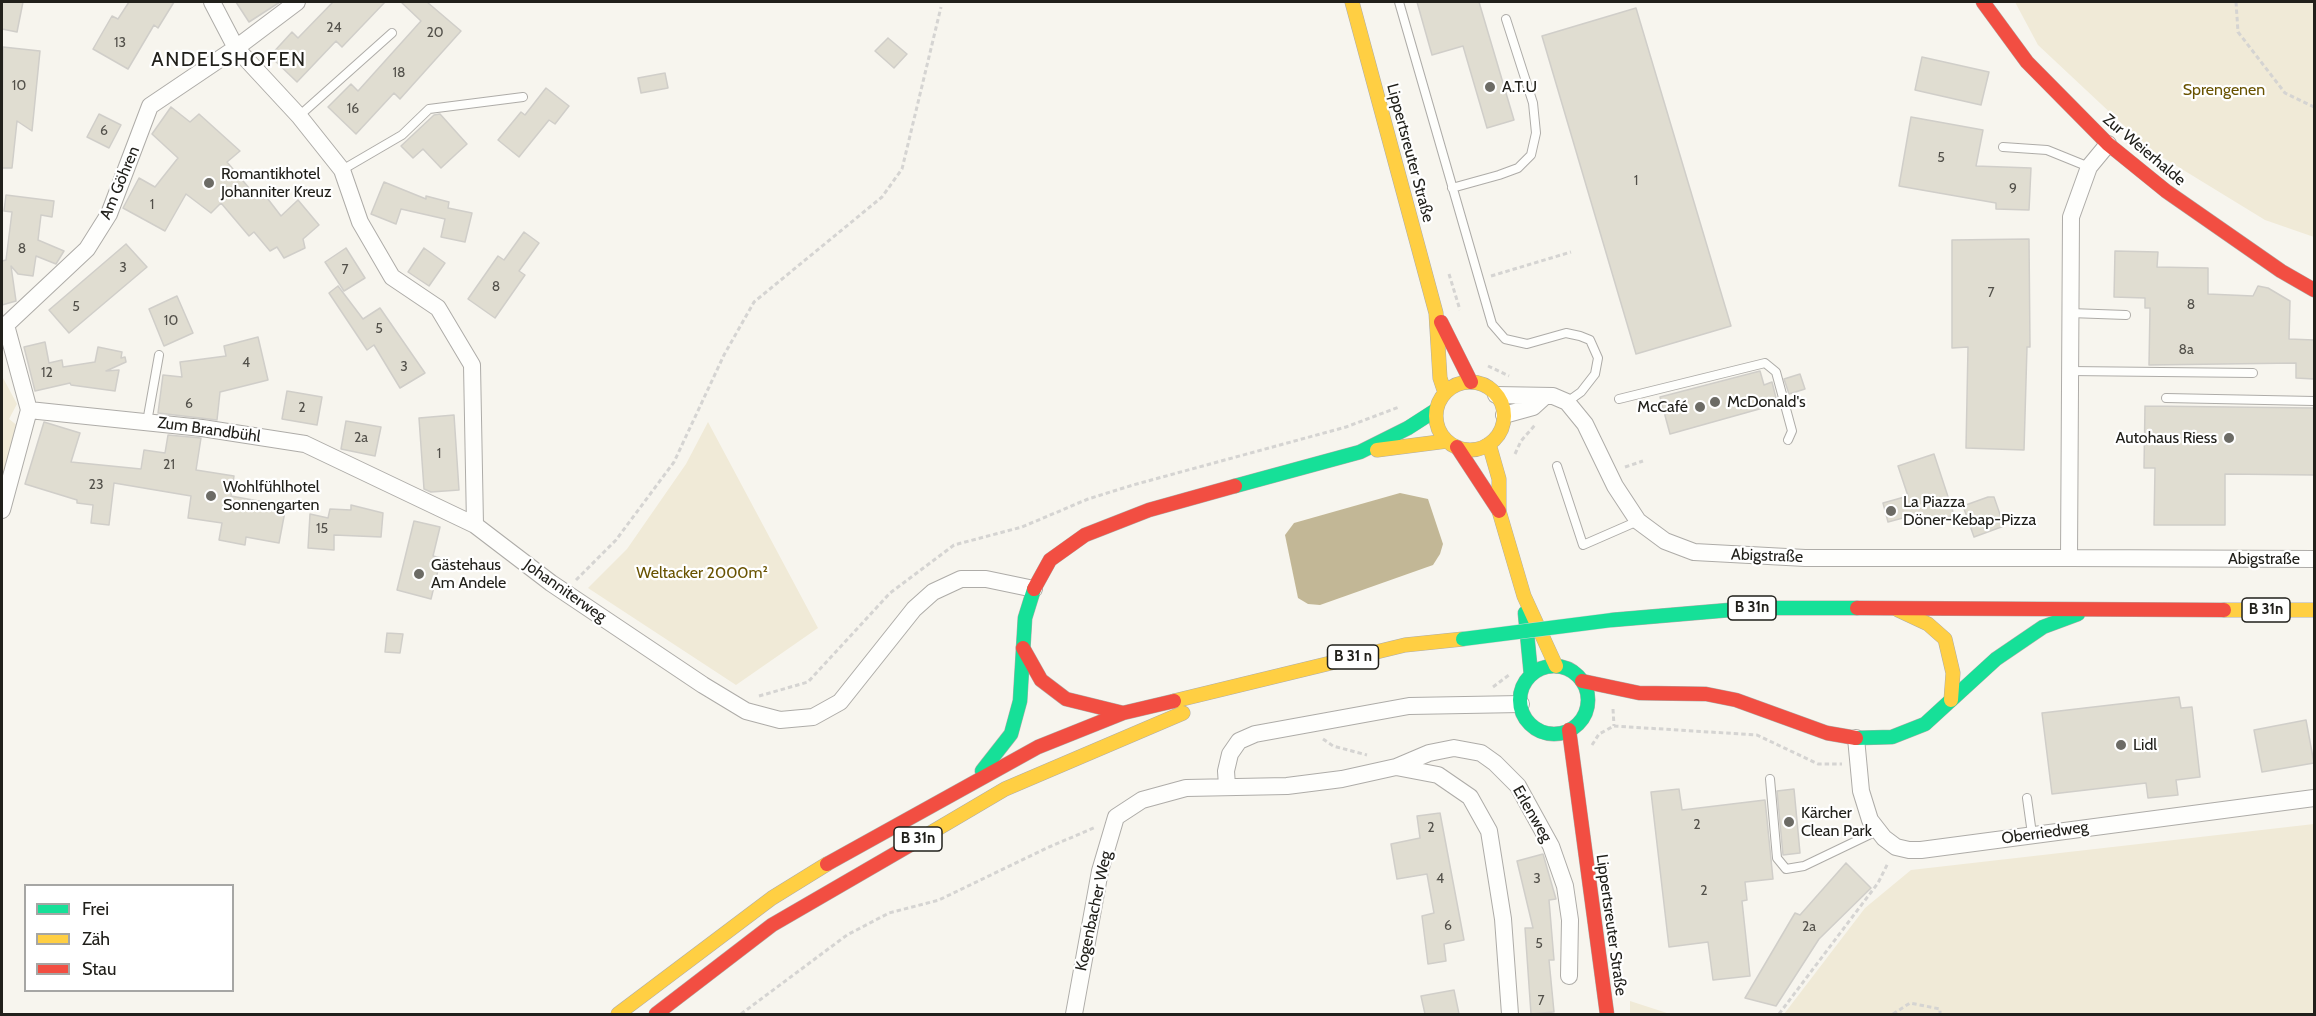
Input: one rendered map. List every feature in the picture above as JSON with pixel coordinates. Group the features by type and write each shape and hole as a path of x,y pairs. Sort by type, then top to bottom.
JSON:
{"main road":[{"name":"Lippertsreuter Straße","path":"1352,2 1436,313 1440,378 1444,393"},
{"name":"Zur Weierhalde","path":"1983,2 2007,38 2027,62 2108,144 2166,191 2281,271 2314,290"},
{"name":"Lippertsreuter Straße","path":"1436,313 1471,382"},
{"path":"1023,648 1025,618 1034,589 1050,560 1085,535 1149,510 1360,452 1452,444 1473,449 1489,444 1502,426 1503,415 1496,395 1489,388 1471,382 1461,383 1444,393 1436,410 1438,427 1452,444 1499,511"},
{"path":"1360,452 1408,428 1436,410"},
{"path":"1489,444 1499,479 1499,511 1524,596 1556,666"},
{"path":"1524,596 1531,675"},
{"name":"B 31n","path":"1463,639 1612,620 1753,608 2314,610"},
{"name":"B 31n","path":"1892,608 1928,624 1945,639 1953,673 1951,700"},
{"name":"B 31n","path":"1582,681 1639,693 1706,694 1736,700 1819,730 1856,738 1892,737 1925,724 1996,659 2043,627 2096,608"},
{"name":"B 31 n","path":"1245,684 1405,645 1463,639"},
{"name":"B 31n","path":"1023,648 1041,680 1066,699 1123,713"},
{"name":"B 31n","path":"976,778 1011,734 1020,701 1023,648"},
{"path":"1556,666 1571,670 1582,681 1588,700 1586,711 1576,725 1553,739 1528,721 1521,704 1524,684 1531,675 1540,669 1556,666"},
{"name":"B 31n","path":"618,1014 772,898 870,837 976,778 1038,747 1123,713 1245,684"},
{"name":"B 31n","path":"656,1014 772,926 1005,789 1245,684"},
{"name":"B 31n","path":"1586,711 1639,693"},
{"name":"Lippertsreuter Straße","path":"1569,730 1607,1014"},
{"name":"Lippertsreuter Straße","path":"1559,763 1582,840"}],"street":[{"path":"212,2 236,48 298,116 342,170 360,222 392,277 438,309 472,365 475,525"},
{"path":"236,48 297,2"},
{"name":"Am Göhren","path":"29,410 4,323 87,249 109,214 150,106 236,48"},
{"path":"2069,558 2071,217 2089,167 2108,144"},
{"path":"1496,395 1553,396 1567,402"},
{"path":"1503,415 1533,407 1544,397"},
{"name":"Abigstraße","path":"1567,402 1585,424 1615,486 1638,520 1665,541 1694,552 1730,556 2314,559"},
{"path":"2,510 29,410"},
{"name":"Zum Brandbühl","path":"29,410 147,422 305,444 475,525"},
{"name":"Johanniterweg","path":"475,525 551,583 746,711 780,720 813,717 840,702 914,609 933,592 961,579 986,579 1034,589"},
{"path":"1116,817 1142,800 1186,788 1227,786 1226,771 1230,754 1239,741 1255,734 1409,706 1521,704"},
{"path":"1856,738 1857,765 1865,804 1877,831 1896,847"},
{"name":"Erlenweg","path":"1227,786 1287,786 1342,779 1396,767 1429,753 1454,748 1481,753 1496,763 1518,786 1551,846 1565,886 1570,920 1569,976"},
{"name":"Erlenweg","path":"1396,767 1438,776 1470,797 1489,831 1503,919 1510,1014"},
{"name":"Oberriedweg","path":"1896,847 1921,850 2314,798"},
{"name":"Kogenbacher Weg","path":"1074,1014 1100,871 1116,817"}],"lane":[{"path":"1399,2 1492,324 1505,339 1527,344 1566,333 1590,340 1598,358 1598,368 1581,392 1567,402"},
{"path":"1452,188 1518,168 1531,155 1536,133 1533,103 1506,19"},
{"path":"298,116 392,33"},
{"path":"342,170 402,135 429,109 523,97"},
{"path":"2003,147 2047,150 2089,167"},
{"path":"2070,314 2126,315"},
{"path":"147,422 159,356"},
{"path":"1618,399 1765,363 1776,372 1792,431 1788,440"},
{"path":"2070,371 2253,373"},
{"path":"2166,398 2314,401"},
{"path":"1557,466 1583,545 1638,520"},
{"path":"1770,779 1777,858 1786,869 1804,866 1877,831"},
{"path":"2027,798 2032,834"}],"path":[{"path":"2236,2 2238,32 2285,93 2314,107"},
{"path":"551,583 578,580 616,540 674,462 724,354 754,302 882,197 902,169 941,7"},
{"path":"1478,280 1571,252"},
{"path":"1483,363 1498,373 1513,377"},
{"path":"1512,460 1521,441 1534,426 1536,419"},
{"path":"1491,689 1507,678 1512,669"},
{"path":"1312,723 1318,735 1333,746 1375,758 1396,767"},
{"path":"1591,750 1599,734 1614,726 1757,735 1818,764 1857,765"},
{"path":"741,1014 847,935 889,913 939,900 1116,817"},
{"path":"1779,1014 1878,883 1896,847"},
{"path":"1893,1014 1910,1003 1940,1010 1940,1014"}],"green space":[{"name":"Sprengenen","path":"2015,2 2314,2 2314,237 2265,220 2149,149 2038,45"},
{"path":"2,376 17,404 9,419 18,426 2,483"},
{"name":"Weltacker 2000m²","path":"708,422 818,628 736,685 588,588 627,549 686,464"},
{"path":"2314,824 2314,1014 1784,1014 1865,908 1911,870"},
{"path":"1630,1001 1670,1014 1630,1014"}],"shaded area":[{"path":"1400,493 1428,499 1443,544 1433,565 1320,605 1308,604 1298,598 1285,535 1294,523"}],"building":[{"path":"2,2 23,2 17,32 2,29"},
{"path":"129,2 174,2 158,28 154,25 128,69 93,49 112,16 118,19"},
{"path":"236,2 280,2 249,22"},
{"path":"333,2 385,2 342,47 336,41 297,82 270,56 292,32 298,38"},
{"path":"401,2 427,2 461,31 400,99 394,93 356,134 328,107 351,84 358,91 421,21"},
{"name":"A.T.U","path":"1417,2 1479,2 1514,120 1487,128 1463,46 1432,55"},
{"path":"1636,8 1731,326 1636,354 1542,36"},
{"path":"888,38 907,54 894,68 875,51"},
{"path":"3,47 40,51 32,131 17,121 12,168 2,168"},
{"path":"1922,57 1989,72 1981,105 1915,90"},
{"path":"665,73 668,88 641,93 638,78"},
{"path":"546,88 569,106 555,124 549,120 519,157 498,140 521,112 525,115"},
{"name":"Romantikhotel Johanniter Kreuz","path":"171,107 190,122 199,114 240,151 227,162 255,195 261,190 281,216 298,200 319,225 303,239 305,248 284,258 277,247 270,251 254,232 249,236 221,203 211,213 186,194 165,231 123,208 139,178 155,187 178,158 152,134"},
{"path":"99,114 121,125 109,148 87,137"},
{"path":"440,114 467,144 441,168 423,149 413,158 401,146 434,115"},
{"path":"1911,117 1983,130 1976,166 2031,168 2029,210 1996,209 1996,203 1899,186"},
{"path":"384,182 426,199 426,196 449,202 448,208 472,213 465,242 441,237 445,219 401,209 396,224 371,214"},
{"path":"6,195 54,201 52,217 41,215 38,240 64,251 56,264 36,256 33,276 18,274 11,266 16,301 2,305 2,261 6,260 12,212 4,211"},
{"path":"524,232 539,243 519,271 525,275 495,318 468,299 498,256 504,260"},
{"path":"2029,239 2030,347 2027,347 2024,450 1966,448 1968,347 1952,348 1952,240"},
{"path":"126,244 147,267 69,333 49,310"},
{"path":"346,248 365,278 344,291 325,262"},
{"path":"424,248 445,263 429,286 408,272"},
{"path":"2115,251 2158,252 2157,267 2208,268 2208,294 2253,296 2258,286 2268,288 2290,301 2289,339 2314,340 2314,379 2296,378 2296,363 2149,365 2150,308 2145,308 2145,298 2114,297"},
{"path":"338,286 363,319 380,308 425,373 400,388 374,345 367,350 329,293"},
{"path":"177,296 193,333 164,346 149,309"},
{"path":"258,337 268,380 220,392 217,420 158,413 163,375 182,377 180,362 226,356 224,346"},
{"path":"45,342 49,363 62,360 63,367 95,362 98,347 122,352 121,358 125,357 126,362 106,371 119,370 115,391 70,383 35,391 24,347"},
{"name":"McDonald's","path":"1760,371 1764,385 1772,382 1776,398 1768,400 1770,406 1670,434 1660,397"},
{"path":"1800,374 1805,389 1789,394 1784,379"},
{"path":"287,391 322,397 317,425 282,419"},
{"name":"Autohaus Riess","path":"2145,406 2314,408 2314,475 2225,474 2225,525 2154,525 2155,468 2144,468"},
{"path":"454,415 459,490 431,492 424,489 419,418"},
{"path":"346,421 381,427 375,456 341,449"},
{"path":"44,422 80,433 71,462 141,469 144,450 165,453 168,435 201,438 196,470 234,476 231,496 286,506 279,543 246,537 245,545 219,540 222,523 188,518 191,496 114,483 109,525 91,523 93,505 77,503 77,500 25,484"},
{"path":"1934,454 1954,515 1918,527 1914,515 1888,522 1883,503 1908,496 1898,466"},
{"path":"1994,497 2004,526 1974,537 1963,506"},
{"path":"351,505 383,513 381,537 334,535 334,550 308,548 310,514 328,518 330,509 351,510"},
{"name":"Gästehaus Am Andele","path":"414,521 440,527 433,556 441,558 431,599 397,590"},
{"path":"387,633 403,634 400,653 385,652"},
{"name":"Lidl","path":"2179,697 2181,708 2192,707 2200,777 2176,780 2178,795 2148,798 2146,783 2052,794 2042,713"},
{"path":"2306,720 2314,763 2262,772 2254,730"},
{"path":"1679,789 1682,810 1765,800 1773,879 1745,882 1747,900 1742,901 1750,976 1713,980 1708,942 1669,947 1651,792"},
{"name":"Kärcher Clean Park","path":"1794,789 1800,853 1783,855 1777,791"},
{"path":"1440,813 1464,940 1444,944 1446,961 1428,964 1422,916 1434,913 1427,874 1397,879 1391,844 1420,838 1417,816"},
{"path":"1543,854 1556,899 1549,900 1554,960 1549,960 1554,1012 1531,1014 1525,928 1533,928 1517,861"},
{"path":"1846,863 1871,888 1819,939 1776,1006 1745,998 1795,913 1800,915"},
{"path":"1454,990 1459,1014 1425,1014 1421,996"}],"traffic: fast":[{"path":"1235,486 1360,452 1408,428 1436,410"},
{"path":"982,771 1011,734 1020,701 1025,618 1034,589"},
{"path":"1612,620 1753,608 1857,608"},
{"path":"1525,613 1531,675"},
{"path":"1856,738 1892,737 1925,724 1996,659 2043,627 2078,614"},
{"path":"1463,639 1612,620"},
{"path":"1554,666 1567,669 1578,676 1585,687 1588,700 1585,713 1578,724 1567,731 1554,734 1541,731 1530,724 1523,713 1520,700 1523,687 1530,676 1541,669 1554,666"}],"traffic: slow":[{"path":"1352,2 1436,313 1440,378 1445,393"},
{"path":"1470,382 1483,385 1494,392 1501,403 1504,416 1501,429 1494,440 1483,447 1470,450 1457,447 1446,440 1439,429 1436,416 1439,403 1446,392 1457,385 1470,382"},
{"path":"1377,450 1447,441"},
{"path":"1489,444 1499,479 1499,511 1524,596 1556,666"},
{"path":"1898,610 1928,624 1945,639 1953,673 1951,700"},
{"path":"2224,610 2314,610"},
{"path":"1174,701 1405,645 1463,639"},
{"path":"910,845 1005,789 1183,713"},
{"path":"618,1014 772,898 827,864"}],"traffic: jam":[{"path":"1983,2 2027,62 2108,144 2166,191 2281,271 2314,290"},
{"path":"1441,322 1471,382"},
{"path":"1457,447 1499,511"},
{"path":"1034,589 1050,560 1085,535 1149,510 1235,486"},
{"path":"1857,608 2224,610"},
{"path":"1023,648 1041,680 1066,699 1123,713"},
{"path":"1582,681 1639,693 1706,694 1736,700 1827,733 1856,738"},
{"path":"827,864 1038,747 1123,713 1174,701"},
{"path":"1569,730 1607,1014"},
{"path":"656,1014 772,925 910,845"}],"place":[{"name":"A.T.U","path":"1490,87"},
{"name":"Romantikhotel Johanniter Kreuz","path":"209,183"},
{"name":"McDonald's","path":"1715,402"},
{"name":"McCafé","path":"1700,407"},
{"name":"Autohaus Riess","path":"2229,438"},
{"name":"Wohlfühlhotel Sonnengarten","path":"211,496"},
{"name":"La Piazza Döner-Kebap-Pizza","path":"1891,511"},
{"name":"Gästehaus Am Andele","path":"419,574"},
{"name":"Lidl","path":"2121,745"},
{"name":"Kärcher Clean Park","path":"1789,822"}],"district":[{"name":"ANDELSHOFEN","path":"229,60"}]}
